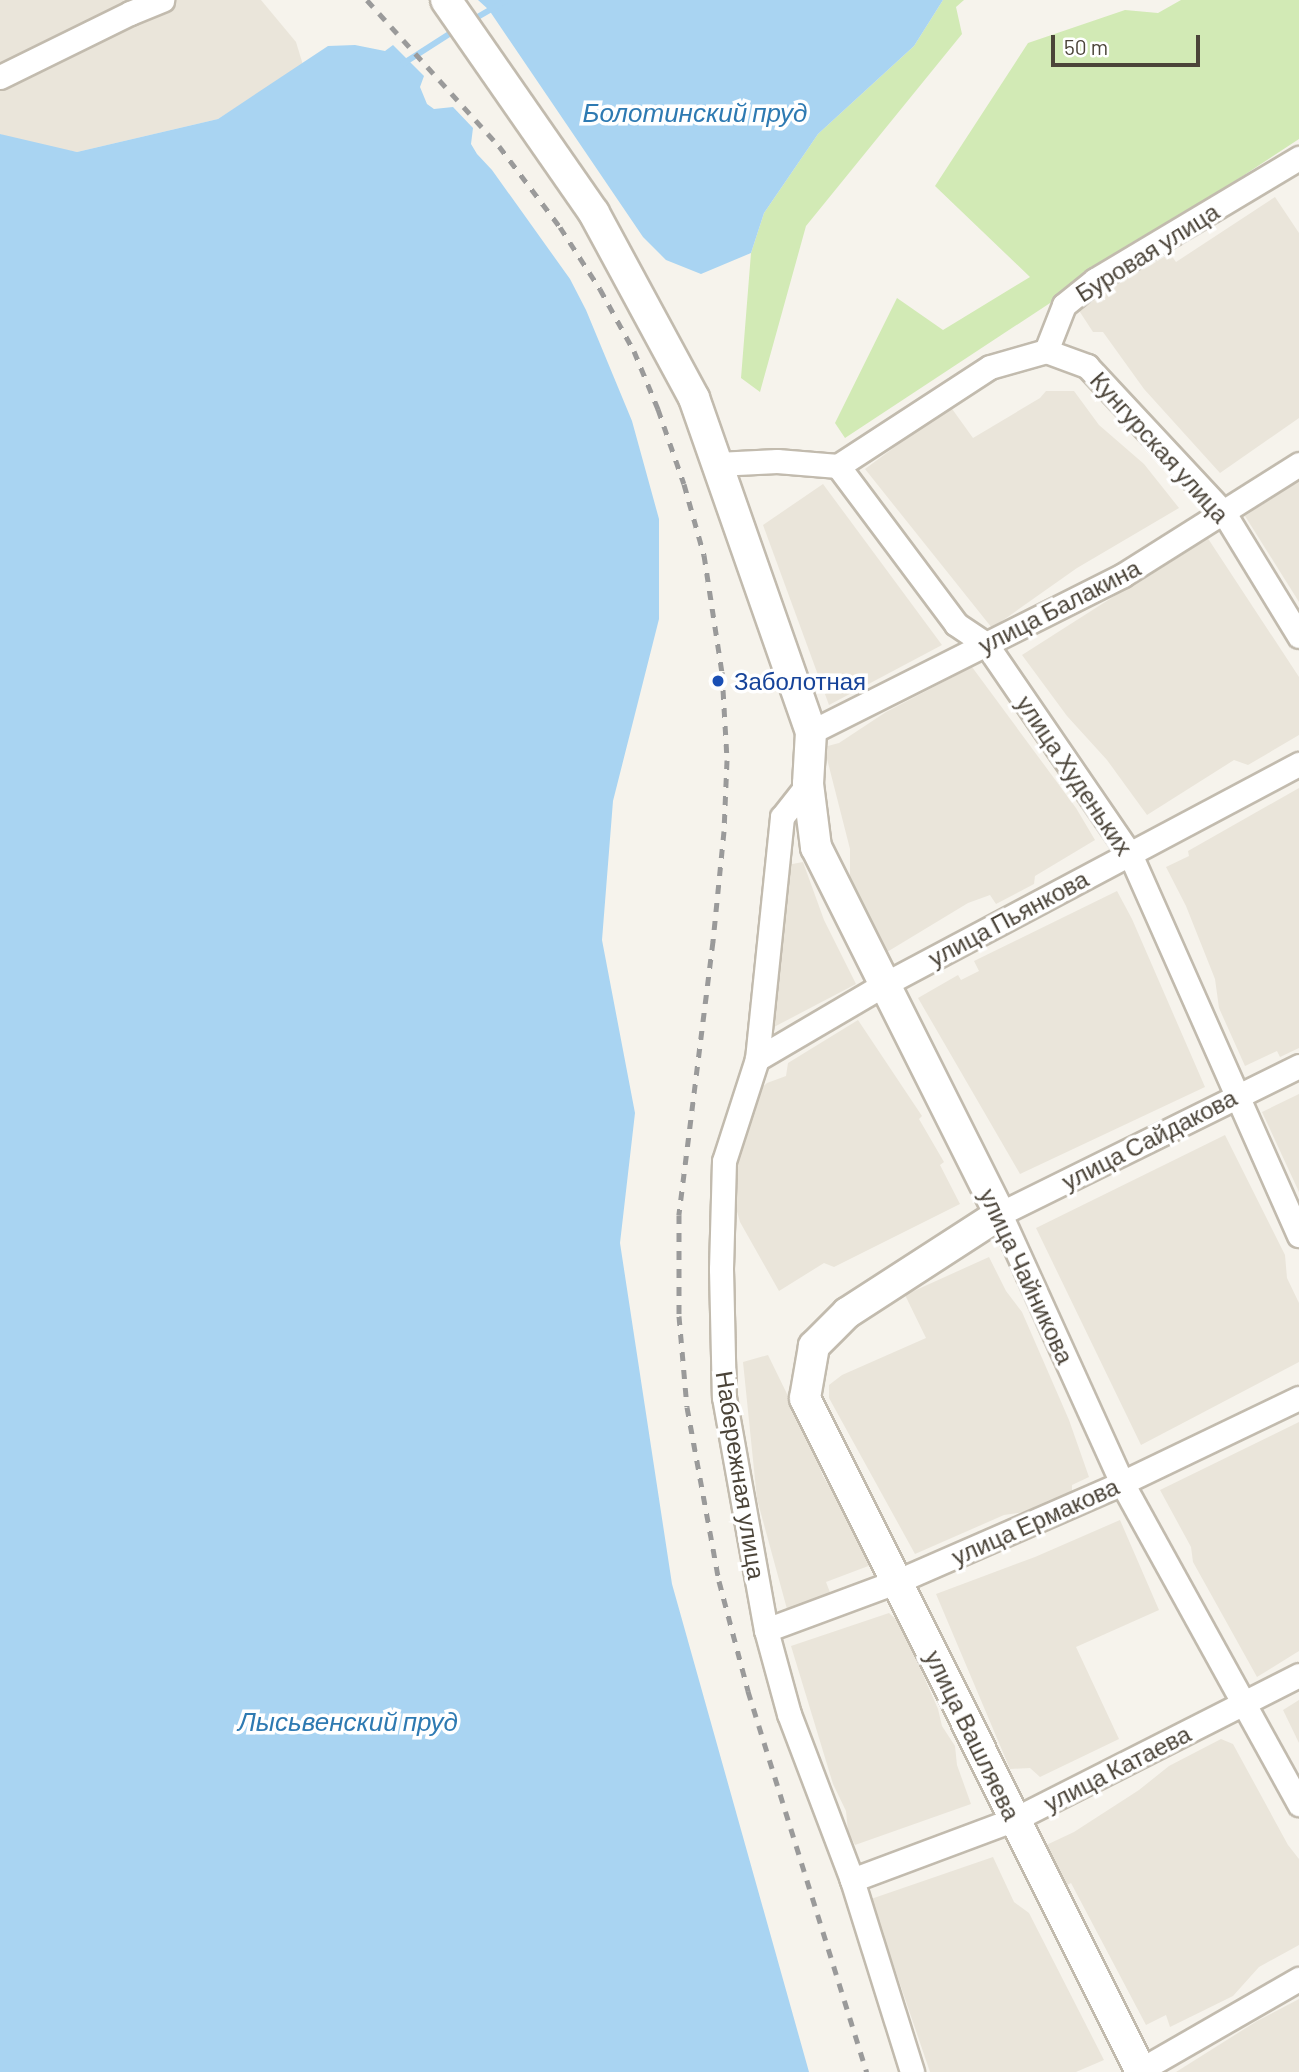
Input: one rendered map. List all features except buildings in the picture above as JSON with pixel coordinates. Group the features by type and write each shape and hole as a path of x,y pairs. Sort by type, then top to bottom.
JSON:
{"street":[{"path":"0,77 130,13 163,0"},
{"path":"446,0 594,213 694,398 811,732"},
{"name":"Буровая улица","path":"1046,351 1064,305 1095,280 1296,166"},
{"path":"717,464 777,461 838,466 990,367 1046,351"},
{"name":"Кунгурская улица","path":"1046,351 1087,366 1224,513 1299,636"},
{"name":"улица Балакина","path":"811,732 1123,575 1299,464"},
{"name":"улица Худеньких","path":"838,466 956,624 986,644 1130,853 1299,1236"},
{"name":"улица Чайникова","path":"811,732 808,784 816,847 1000,1214 1122,1483 1246,1703 1299,1804"},
{"name":"улица Пьянкова","path":"757,1059 885,984 1299,764"},
{"name":"Набережная улица","path":"808,784 782,817 757,1059 724,1161 721,1269 724,1397 766,1630 789,1714 852,1880 912,2072"},
{"name":"улица Сайдакова","path":"1000,1214 1237,1094 1299,1066"},
{"name":"улица Вашляева","path":"1000,1214 847,1313 814,1346 806,1398 1139,2071"},
{"name":"улица Ермакова","path":"766,1630 898,1581 1122,1483 1299,1398"},
{"name":"улица Катаева","path":"852,1880 1015,1819 1299,1675"},
{"path":"1139,2071 1299,1979"}],"shaded area":[{"path":"0,0 261,0 296,42 303,65 218,119 77,152 17,141 0,134"},
{"path":"1275,197 1299,233 1299,418 1220,473 1144,389 1103,332 1093,332 1076,306 1099,288 1169,252 1176,262"},
{"path":"1046,391 1074,391 1099,425 1144,464 1179,508 1077,568 992,628 865,469 950,406 973,438 1040,398"},
{"path":"1299,480 1299,602 1245,516"},
{"path":"823,484 942,645 829,705 763,525"},
{"path":"1207,537 1299,677 1299,735 1248,765 1234,760 1147,815 1107,760 1067,716 1022,655"},
{"path":"972,667 1076,808 1095,840 1035,876 1034,884 996,904 990,895 968,903 887,952 850,878 850,849 824,747 839,743 886,712"},
{"path":"1299,788 1299,1048 1280,1057 1277,1051 1245,1066 1219,1008 1215,979 1186,906 1166,867 1189,856 1188,851"},
{"path":"803,862 824,920 856,984 774,1027 773,971 787,865"},
{"path":"1117,891 1132,919 1205,1087 1020,1174 918,998 958,975 961,980 979,971 974,961"},
{"path":"858,1020 922,1116 919,1119 944,1162 940,1165 960,1204 834,1267 824,1263 779,1291 740,1222 734,1201 737,1164 757,1092 767,1083 786,1076 788,1063"},
{"path":"1299,1094 1299,1192 1262,1112"},
{"path":"1225,1135 1285,1255 1287,1278 1299,1303 1299,1362 1141,1445 1036,1228"},
{"path":"989,1257 1006,1291 1022,1312 1069,1420 1089,1477 1072,1485 1072,1493 1047,1501 1038,1510 1004,1515 915,1554 829,1398 829,1385 842,1375 926,1338 905,1295"},
{"path":"768,1355 810,1441 823,1476 859,1535 871,1565 826,1582 831,1595 787,1609 757,1499 743,1362"},
{"path":"1299,1422 1299,1651 1257,1677 1193,1562 1191,1547 1160,1490"},
{"path":"1120,1520 1159,1610 1076,1647 1119,1739 1040,1777 1030,1768 1010,1769 936,1594 1035,1557"},
{"path":"889,1613 901,1624 938,1709 942,1726 955,1746 957,1765 971,1804 855,1845 848,1831 846,1811 833,1784 791,1646"},
{"path":"1299,1700 1299,1743 1283,1710"},
{"path":"1221,1739 1233,1744 1288,1845 1299,1859 1299,1945 1259,1967 1233,1996 1170,2027 1166,2015 1146,2025 1071,1883 1060,1889 1040,1848 1074,1832 1139,1790 1169,1766"},
{"path":"993,1857 1014,1902 1029,1913 1104,2060 1076,2072 930,2072 871,1899"},
{"path":"1299,1999 1299,2072 1176,2072 1257,2021"}],"green space":[{"path":"943,0 964,0 956,7 962,34 806,226 760,392 741,378 751,253 764,213 818,134 914,46"},
{"path":"1181,0 1299,0 1299,139 845,438 835,423 897,298 943,330 1030,277 935,186 1028,43 1125,10 1158,13"}],"water":[{"name":"Болотинский пруд","path":"478,0 943,0 914,46 818,134 764,213 751,253 701,274 666,260 643,237 489,10"},
{"name":"Лысьвенский пруд","path":"355,45 385,51 393,45 424,76 420,87 427,104 434,109 453,107 473,128 471,144 477,154 492,170 570,279 586,310 632,421 659,519 659,619 613,801 602,940 635,1113 620,1243 672,1584 809,2072 0,2072 0,134 77,152 218,119 328,46"}],"waterway":[{"path":"469,22 507,0"},
{"path":"404,63 457,29"}],"railway":[{"path":"367,0 499,146 560,227 600,289 634,351 658,409 684,484 704,555 722,672 727,760 724,831 713,941 679,1215 679,1316 687,1407 719,1581 748,1691 867,2072"}],"place":[{"name":"Заболотная","path":"718,681"}]}
